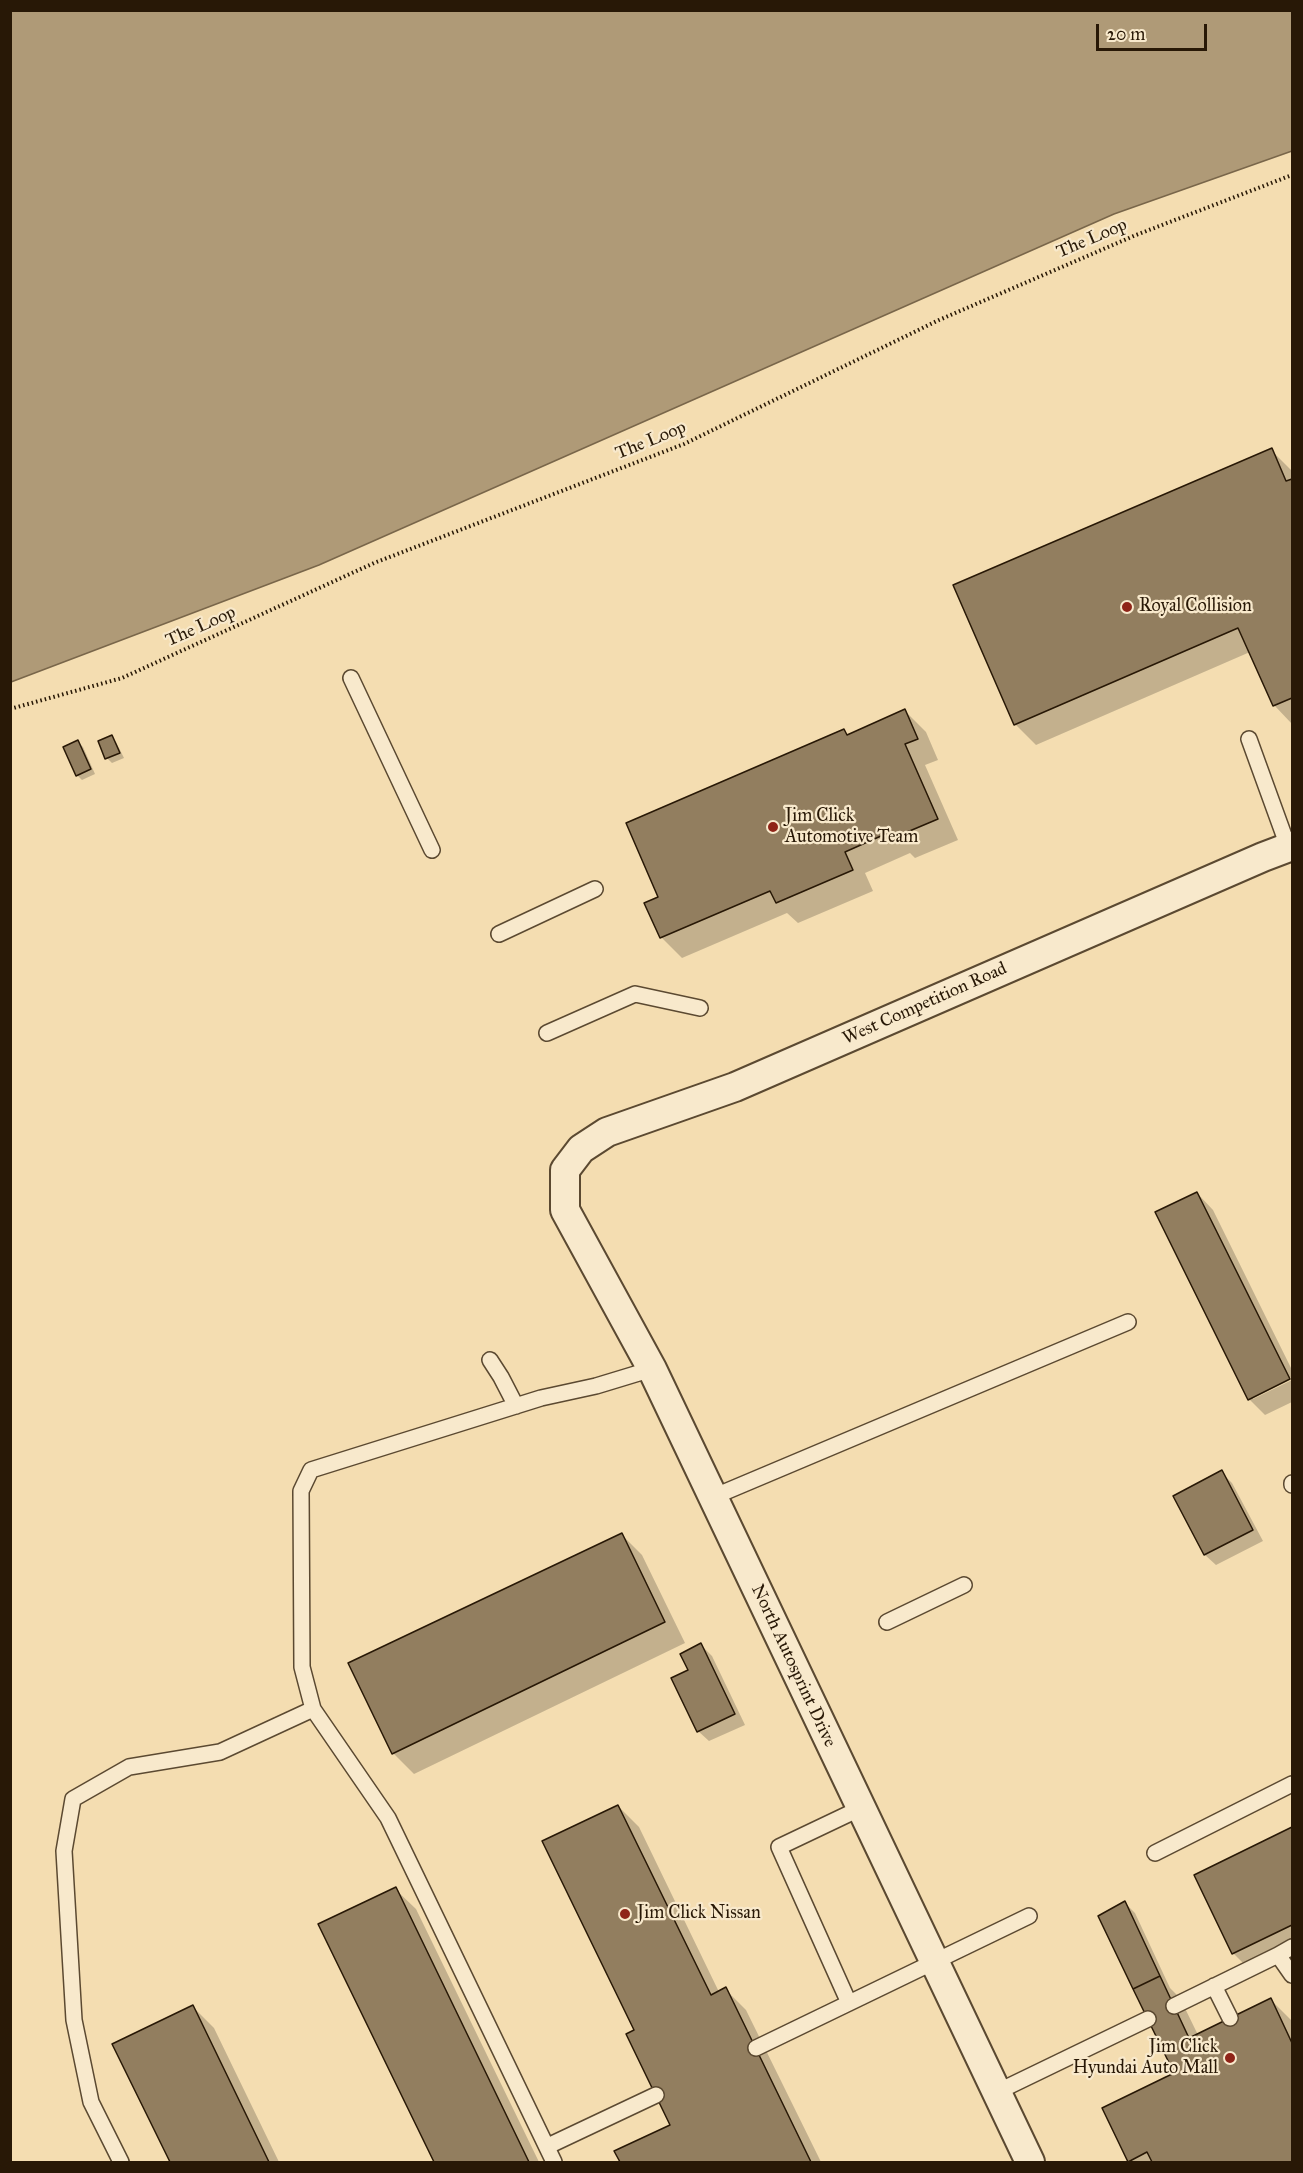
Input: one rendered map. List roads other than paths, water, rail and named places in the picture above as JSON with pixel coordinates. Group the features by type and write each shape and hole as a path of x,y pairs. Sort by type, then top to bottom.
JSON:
{"street":[{"name":"West Competition Road","path":"565,1170 581,1149 607,1132 735,1087 1263,857 1291,850"},
{"name":"North Autosprint Drive","path":"565,1170 565,1210 652,1369 1030,2163"}],"lane":[{"path":"351,678 432,850"},
{"path":"1249,739 1291,850"},
{"path":"500,934 595,889"},
{"path":"547,1033 635,994 700,1008"},
{"path":"713,1497 1128,1322"},
{"path":"490,1360 516,1406"},
{"path":"554,2163 548,2146 388,1818 313,1709 302,1667 301,1491 311,1470 541,1398 596,1386 652,1369"},
{"path":"887,1622 964,1585"},
{"path":"121,2163 91,2102 74,2020 64,1851 73,1799 129,1767 220,1752 313,1709"},
{"path":"1155,1853 1293,1784"},
{"path":"849,2003 779,1847 861,1808"},
{"path":"756,2048 1029,1916"},
{"path":"1174,2006 1293,1947"},
{"path":"1278,1955 1291,1972"},
{"path":"1214,1986 1230,2018"},
{"path":"997,2092 1148,2019"},
{"path":"548,2146 656,2095"}],"place":[{"name":"Royal Collision","path":"1127,607"},
{"name":"Jim Click Automotive Team","path":"773,827"},
{"name":"Jim Click Nissan","path":"625,1914"},
{"name":"Jim Click Hyundai Auto Mall","path":"1230,2058"}]}
